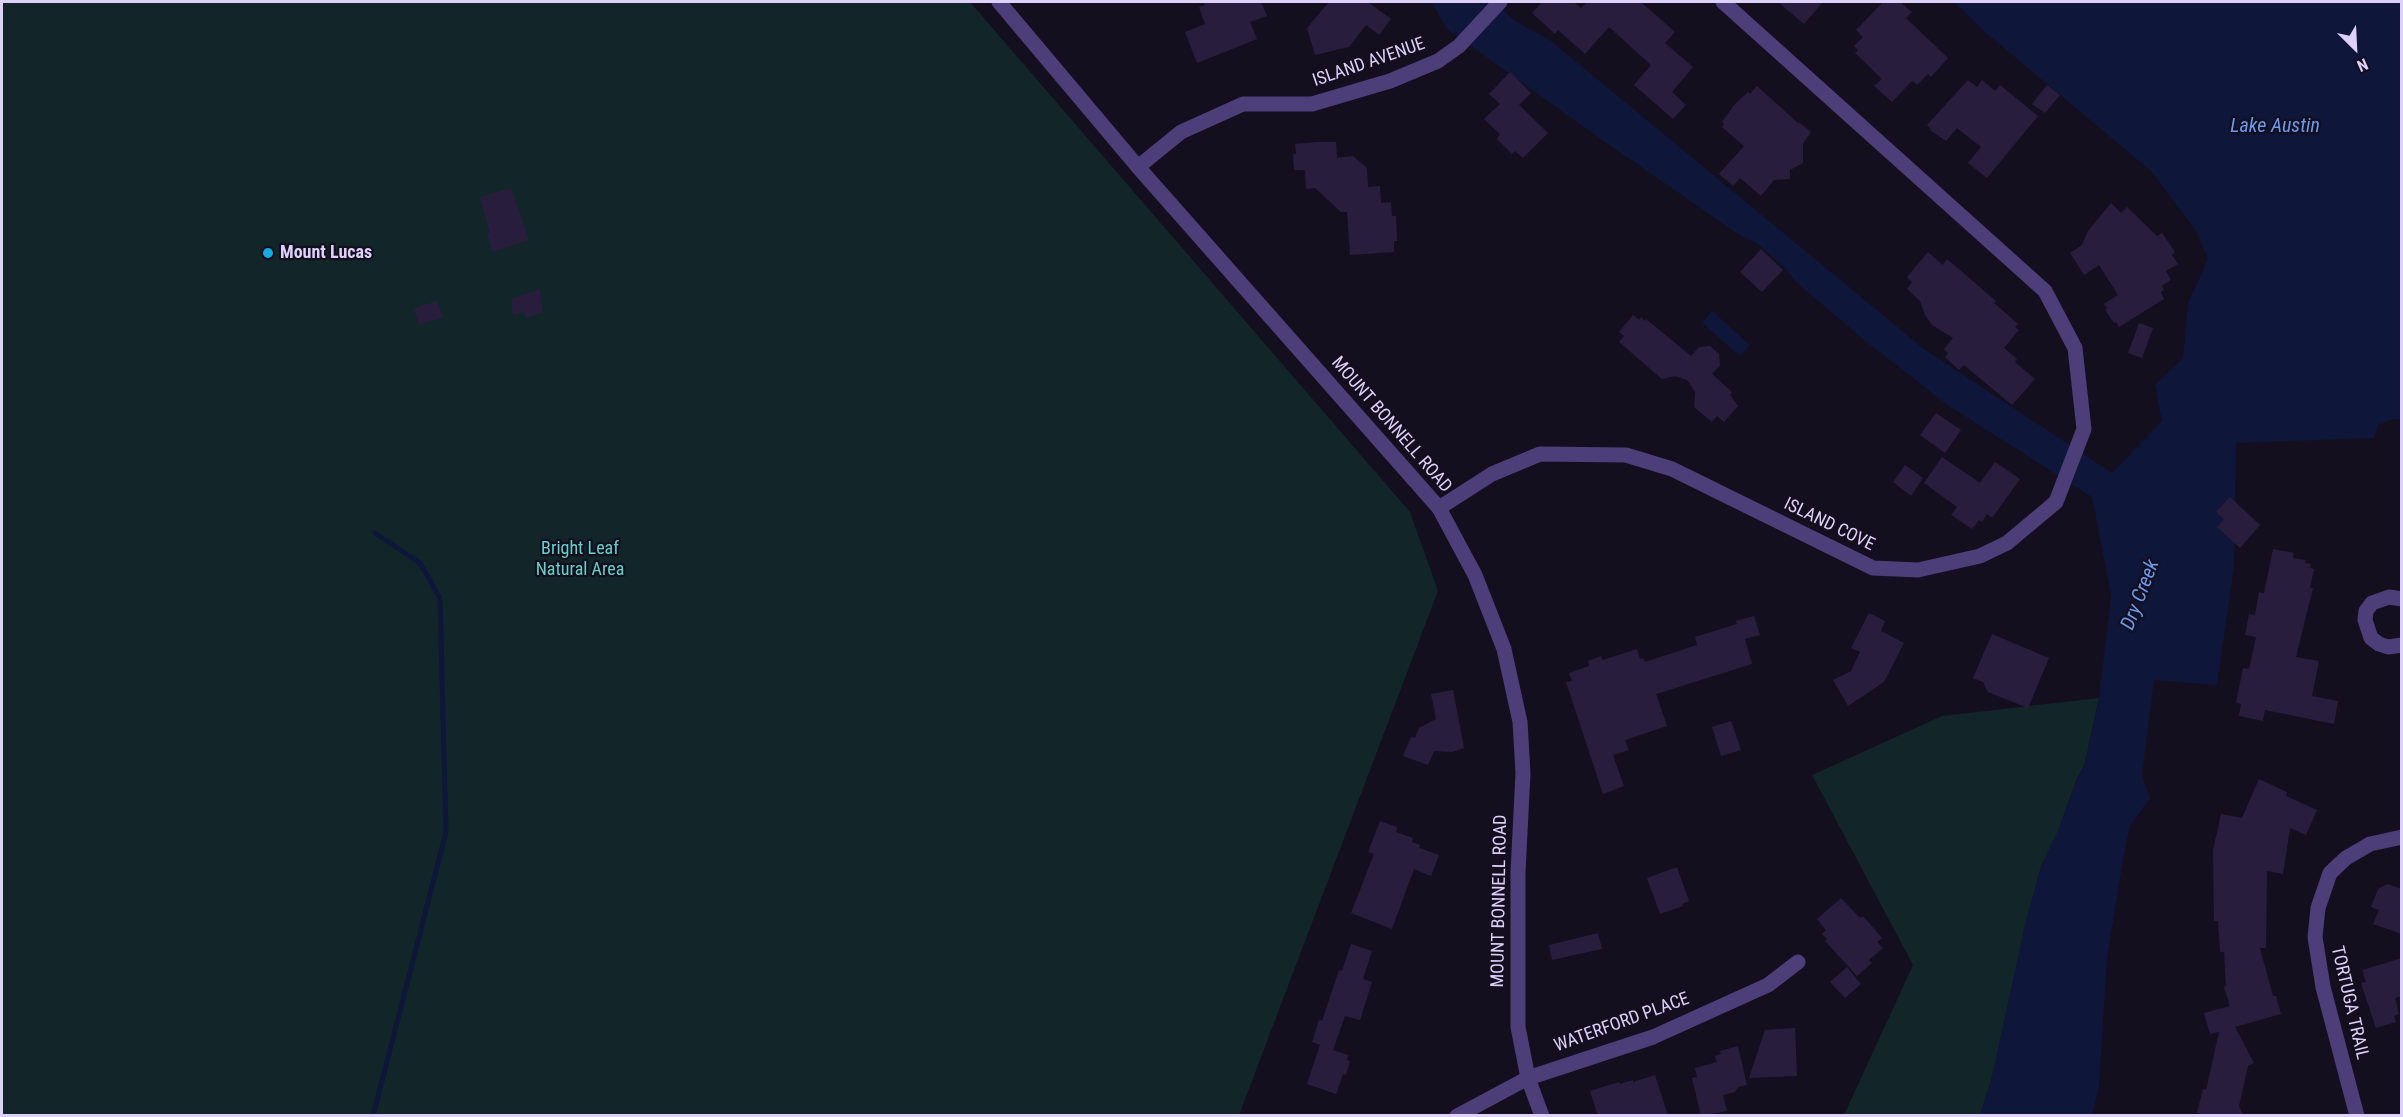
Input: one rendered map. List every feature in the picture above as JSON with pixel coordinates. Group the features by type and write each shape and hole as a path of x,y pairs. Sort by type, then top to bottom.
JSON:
{"street":[{"name":"MOUNT BONNELL ROAD","path":"999,2 1138,167 1439,508 1475,575 1504,650 1520,722 1523,773 1518,872 1518,1027 1528,1078 1542,1116"},
{"name":"ISLAND AVENUE","path":"1138,167 1181,132 1243,104 1312,104 1390,81 1438,61 1459,46 1500,2"},
{"name":"ISLAND COVE","path":"1439,508 1492,474 1540,454 1626,455 1672,470 1873,568 1918,570 1980,556 1998,548 2056,502 2084,429 2075,348 2045,291 1724,2"},
{"path":"2402,599 2389,597 2372,603 2366,611 2365,620 2371,638 2379,644 2388,647 2402,645"},
{"name":"TORTUGA TRAIL","path":"2357,1116 2323,987 2315,938 2318,908 2330,873 2346,858 2370,844 2402,837"},
{"name":"WATERFORD PLACE","path":"1457,1116 1528,1078 1653,1037 1768,986 1798,962"}],"green space":[{"name":"Bright Leaf Natural Area","path":"2,2 970,2 1410,512 1438,591 1239,1115 2,1116"},
{"path":"2099,698 2085,763 2058,831 1980,1115 1844,1115 1913,965 1812,775 1942,716"}],"water":[{"name":"Lake Austin","path":"1432,2 1496,2 1512,19 1551,41 1924,349 2112,473 2162,421 2155,385 2183,358 2188,304 2208,259 2196,231 2151,171 1986,33 1954,2 2401,2 2401,420 2392,419 2378,425 2374,438 2236,443 2234,567 2217,685 2154,680 2142,775 2150,798 2130,826 2125,849 2107,958 2099,1087 2092,1115 1980,1115 1991,1081 2025,925 2041,866 2058,831 2085,763 2099,698 2111,595 2092,497 1949,406 1864,340 1796,282 1785,268 1758,244 1735,232 1446,28"},
{"path":"1712,311 1750,345 1740,356 1702,323"}],"building":[{"path":"1203,2 1261,2 1267,16 1250,22 1257,39 1197,63 1185,32 1205,24 1199,7 1205,5"},
{"path":"1329,2 1368,2 1391,19 1379,35 1366,25 1349,47 1315,55 1307,28"},
{"path":"1542,2 1574,2 1581,8 1587,2 1641,2 1675,32 1665,43 1693,67 1672,92 1686,105 1673,119 1634,85 1651,65 1609,27 1585,54 1558,30 1555,34 1532,13"},
{"path":"1778,2 1823,2 1804,24"},
{"path":"1883,2 1900,2 1912,12 1906,18 1948,58 1931,77 1928,74 1917,85 1912,81 1892,102 1874,86 1882,79 1855,53 1858,50 1854,46 1863,37 1856,30"},
{"path":"1510,72 1531,93 1519,105 1548,133 1523,158 1515,151 1512,154 1497,139 1500,134 1484,119 1500,104 1489,94"},
{"path":"1968,80 1977,87 1982,80 1995,91 2000,85 2038,116 1987,178 1968,163 1981,147 1957,128 1946,141 1930,130 1927,125"},
{"path":"2047,85 2060,95 2045,113 2032,104"},
{"path":"1757,86 1811,132 1803,144 1803,163 1790,170 1790,179 1774,180 1761,196 1740,178 1733,186 1719,174 1744,146 1722,127 1724,124 1722,122 1735,104"},
{"path":"1336,142 1337,158 1353,156 1367,168 1368,187 1380,186 1381,203 1391,202 1392,216 1396,216 1397,241 1394,241 1394,252 1350,255 1347,212 1341,212 1315,188 1306,189 1305,170 1294,170 1295,144"},
{"path":"511,188 529,240 492,252 487,234 490,233 480,197"},
{"path":"2111,203 2121,213 2127,207 2157,236 2162,233 2175,252 2172,255 2178,264 2166,271 2171,280 2162,286 2164,290 2161,292 2164,299 2119,327 2105,310 2107,308 2104,304 2118,295 2099,265 2084,275 2070,253 2082,245 2088,231"},
{"path":"1761,249 1783,270 1762,292 1740,272"},
{"path":"1928,252 1943,265 1947,259 1996,301 1994,303 2018,324 2015,327 2019,330 2004,348 2017,359 2015,362 2035,379 2012,405 1964,365 1959,370 1945,357 1948,353 1944,349 1953,338 1932,325 1920,301 1907,289 1912,282 1907,277"},
{"path":"540,289 543,313 526,318 524,312 513,315 511,299"},
{"path":"437,301 443,317 419,325 414,308"},
{"path":"1633,315 1639,320 1641,317 1645,321 1646,319 1691,356 1699,347 1710,346 1719,354 1720,365 1712,374 1732,392 1730,395 1738,406 1724,422 1717,416 1712,422 1694,407 1695,392 1687,380 1675,376 1662,379 1619,342 1624,336 1619,332"},
{"path":"2139,323 2153,328 2142,358 2128,353"},
{"path":"1936,413 1961,430 1945,453 1920,435"},
{"path":"1942,457 1980,483 1995,462 2020,479 1992,518 1987,514 1982,522 1979,520 1972,529 1951,515 1957,507 1924,483"},
{"path":"1905,465 1923,478 1911,496 1893,482"},
{"path":"2230,497 2260,525 2240,548 2217,527 2224,519 2216,512"},
{"path":"2273,549 2294,553 2293,558 2306,560 2305,563 2311,564 2310,568 2314,569 2310,588 2313,588 2296,657 2319,661 2312,696 2338,701 2334,724 2265,710 2263,721 2239,716 2241,704 2236,703 2243,668 2249,669 2256,637 2245,635 2249,614 2255,615 2259,592 2264,593"},
{"path":"1869,613 1885,621 1881,631 1904,643 1884,682 1848,706 1833,680 1851,671 1860,652 1851,648"},
{"path":"1754,616 1760,635 1745,639 1752,664 1656,694 1667,726 1625,740 1629,750 1613,755 1624,786 1603,794 1566,682 1572,681 1569,673 1589,666 1588,661 1601,656 1603,660 1637,649 1640,659 1643,658 1645,662 1697,645 1695,637 1737,624 1736,621"},
{"path":"1992,634 2049,658 2028,708 1988,692 1983,682 1973,678"},
{"path":"1453,690 1464,748 1452,752 1434,751 1428,765 1403,756 1411,737 1415,738 1419,728 1436,719 1431,694"},
{"path":"1731,721 1741,750 1721,756 1712,727"},
{"path":"2259,779 2287,792 2286,796 2317,810 2306,835 2290,828 2283,874 2267,871 2266,948 2260,948 2273,996 2276,996 2281,1014 2235,1027 2254,1063 2248,1066 2239,1106 2244,1116 2210,1116 2197,1113 2203,1089 2206,1090 2219,1032 2210,1034 2204,1013 2230,1006 2224,987 2226,986 2224,952 2220,952 2218,921 2214,921 2213,850 2221,814 2242,818"},
{"path":"1380,821 1397,827 1396,832 1413,838 1412,842 1420,845 1419,848 1439,855 1431,876 1414,869 1392,929 1351,913 1374,854 1368,852"},
{"path":"1677,867 1689,901 1682,904 1683,906 1660,914 1647,878"},
{"path":"2387,884 2402,889 2402,934 2373,924 2379,910 2371,907 2378,889"},
{"path":"1841,898 1860,918 1863,916 1882,938 1877,942 1883,948 1869,960 1872,963 1857,976 1825,941 1827,939 1822,934 1826,930 1817,919"},
{"path":"1598,933 1602,949 1552,960 1549,945"},
{"path":"1351,944 1372,951 1363,979 1372,982 1360,1020 1345,1016 1333,1050 1348,1055 1347,1060 1350,1061 1336,1094 1307,1084 1320,1045 1312,1042"},
{"path":"2402,958 2402,996 2395,998 2399,1014 2394,1016 2396,1022 2376,1028 2361,983 2366,982 2362,970"},
{"path":"1847,967 1861,984 1845,998 1830,982"},
{"path":"1795,1028 1797,1076 1749,1078 1765,1030"},
{"path":"1738,1046 1747,1085 1738,1087 1735,1092 1723,1095 1727,1111 1701,1116 1692,1078 1697,1077 1695,1068 1717,1062 1715,1056 1721,1054 1720,1051"},
{"path":"1655,1075 1668,1116 1598,1116 1590,1091 1619,1082 1620,1084 1633,1080 1633,1082"}],"waterway":[{"path":"373,1116 446,832 440,598 420,563 375,533"}],"place":[{"name":"Mount Lucas","path":"268,253"}],"water label":[{"name":"Dry Creek","path":"2141,595"}]}
